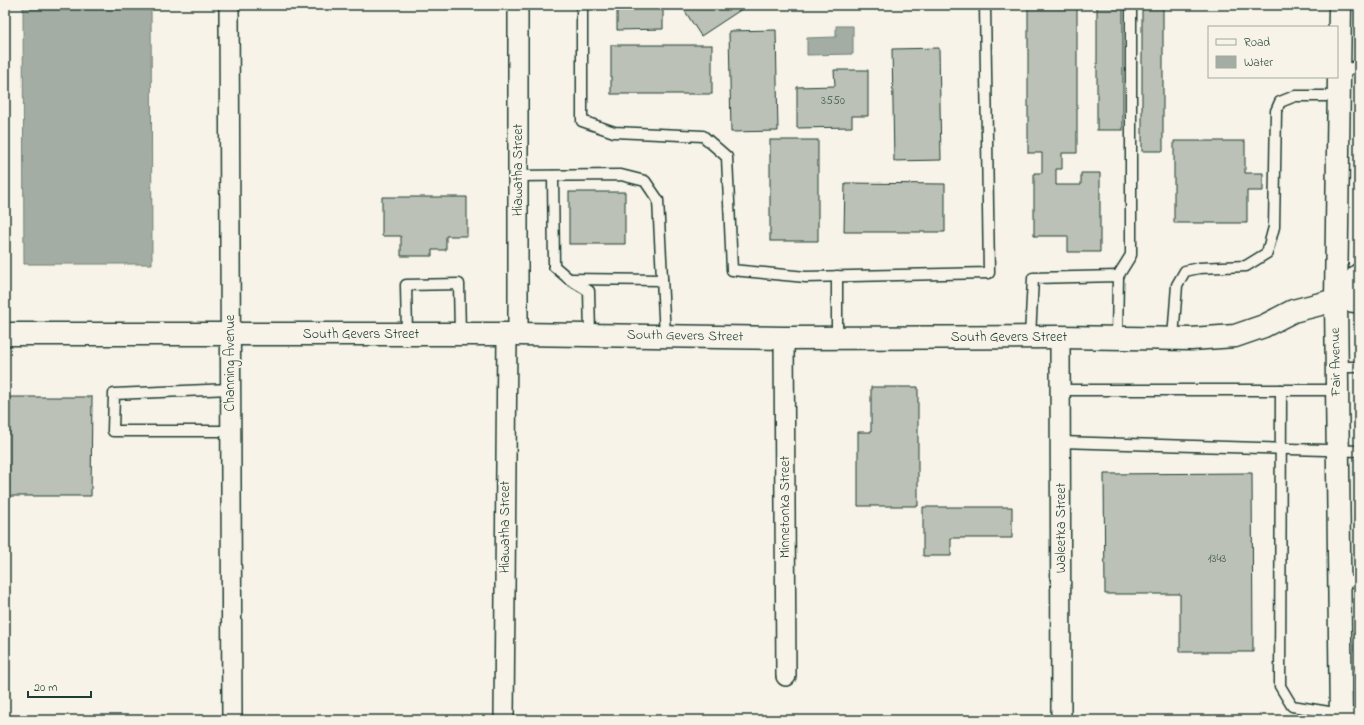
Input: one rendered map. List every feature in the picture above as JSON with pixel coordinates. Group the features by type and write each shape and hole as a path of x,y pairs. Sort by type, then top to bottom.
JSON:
{"street":[{"name":"Channing Avenue","path":"229,5 232,720"},
{"name":"Hiawatha Street","path":"504,720 512,334 518,176 518,5"},
{"name":"Fair Avenue","path":"1340,5 1336,300 1338,450 1349,582 1347,715"},
{"path":"1336,300 1359,275"},
{"name":"South Gevers Street","path":"5,334 512,334 784,338 1173,338 1235,336 1264,326 1293,312 1336,300 1359,303"},
{"name":"Waleetka Street","path":"1060,337 1061,720"},
{"name":"Minnetonka Street","path":"784,338 786,676"}],"lane":[{"path":"582,5 582,122 614,132 703,136 727,157 732,270 806,277 989,273 985,5"},
{"path":"1118,338 1118,276 1132,256 1131,5"},
{"path":"1339,74 1359,65"},
{"path":"1173,338 1177,286 1185,271 1199,268 1246,266 1267,253 1274,227 1276,111 1280,102 1295,96 1339,96"},
{"path":"518,176 621,175 645,181 658,200 665,336"},
{"path":"553,176 554,266 569,279 589,291 590,335"},
{"path":"837,276 837,338"},
{"path":"1030,337 1033,278 1118,276"},
{"path":"569,279 662,280"},
{"path":"407,334 406,286 459,284 460,334"},
{"path":"1337,367 1359,367"},
{"path":"230,389 114,394 112,431 230,430"},
{"path":"1060,390 1337,390"},
{"path":"1281,390 1280,686 1292,706 1347,715"},
{"path":"1060,442 1359,450"}],"water":[{"path":"23,5 151,5 152,264 24,264"},
{"path":"836,26 853,26 853,54 807,55 807,38 836,37"}],"building":[{"path":"617,5 663,5 663,29 617,30"},
{"path":"681,5 748,5 701,36"},
{"path":"1028,5 1077,5 1077,153 1062,153 1062,169 1056,169 1056,185 1081,185 1081,173 1100,173 1100,252 1068,252 1068,236 1034,236 1034,173 1042,173 1042,153 1028,153"},
{"path":"1097,5 1123,5 1123,130 1097,130"},
{"path":"1142,5 1163,5 1163,151 1142,151"},
{"path":"776,30 778,131 731,132 729,31"},
{"path":"611,45 712,45 712,94 611,94"},
{"path":"939,48 941,160 894,161 892,49"},
{"path":"834,70 868,70 868,116 852,116 852,127 797,128 797,87 835,86"},
{"path":"770,140 818,140 818,241 770,241"},
{"path":"1174,141 1245,141 1245,173 1263,173 1263,191 1247,191 1247,223 1174,223"},
{"path":"845,183 945,184 945,232 844,232"},
{"path":"569,192 625,192 625,244 569,244"},
{"path":"382,197 467,197 467,236 446,236 446,250 432,250 432,256 401,256 401,236 382,236"},
{"path":"871,387 918,387 918,506 858,506 858,432 871,432"},
{"path":"5,397 92,397 91,496 5,496"},
{"path":"1252,473 1253,652 1180,652 1180,594 1105,594 1104,474"},
{"path":"923,507 1012,507 1012,538 951,538 951,556 923,556"}]}
